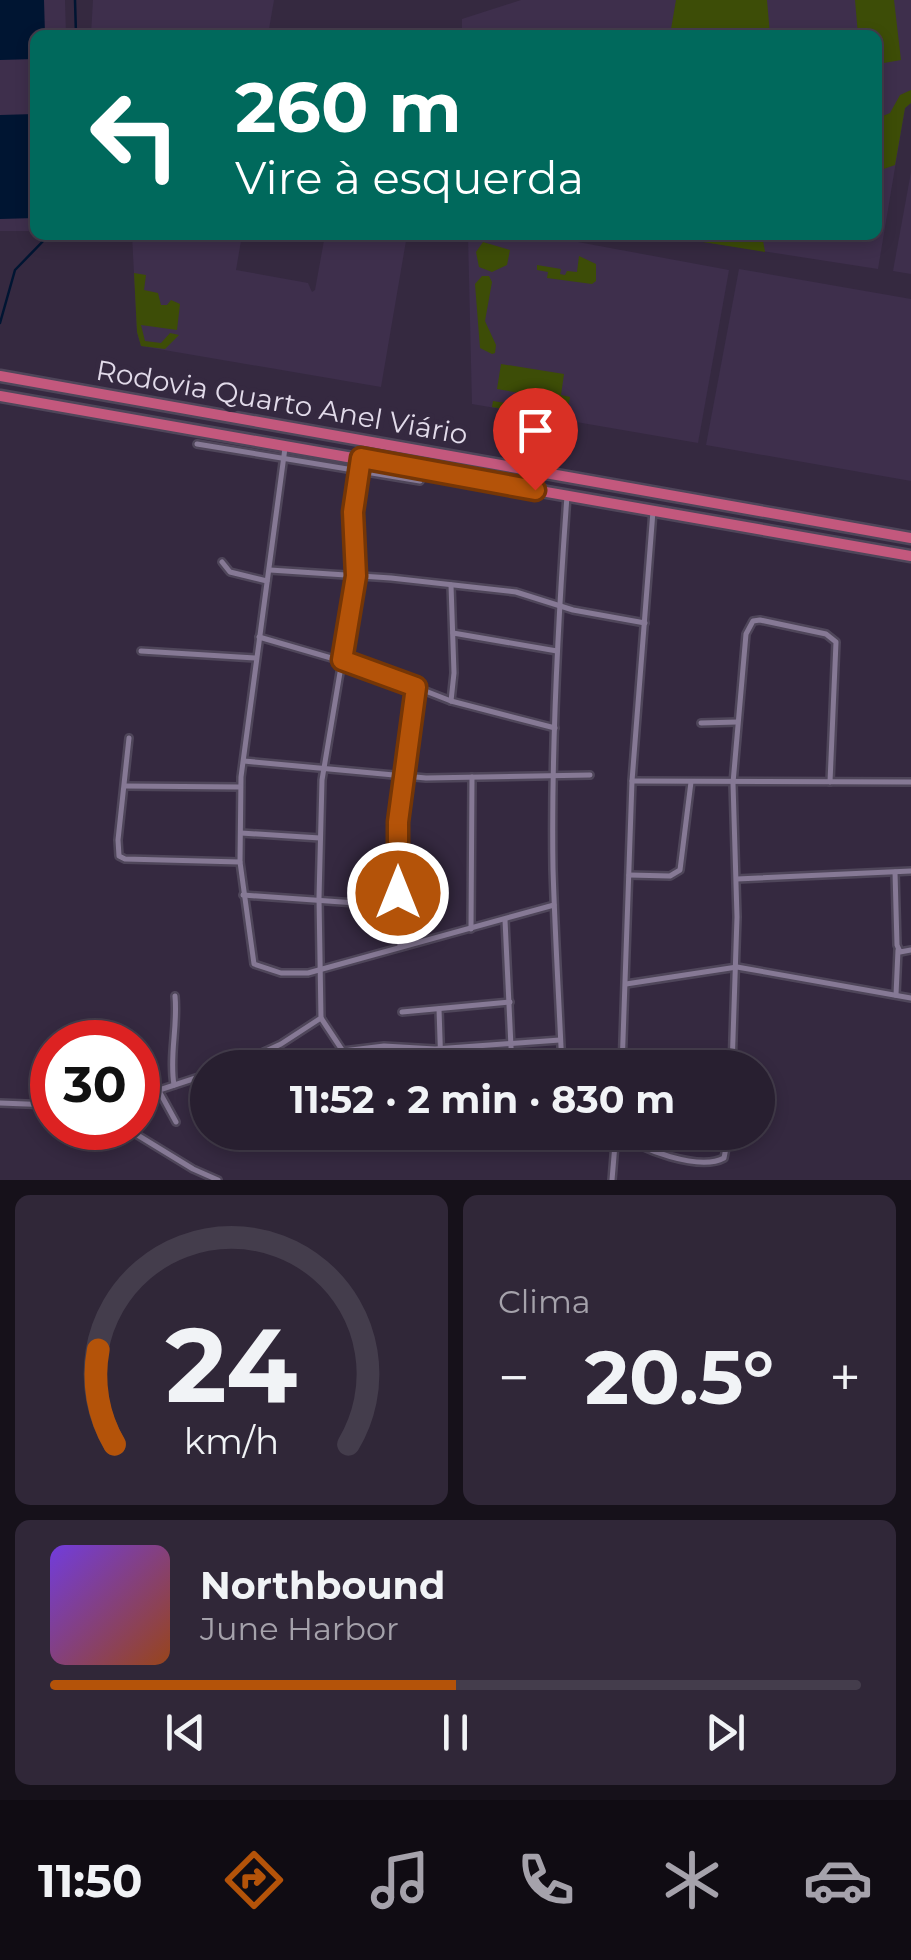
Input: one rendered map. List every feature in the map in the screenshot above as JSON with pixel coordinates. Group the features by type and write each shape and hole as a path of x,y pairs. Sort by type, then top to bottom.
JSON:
{"highway":[{"name":"Rodovia Quarto Anel Viário","path":"0,376 911,538"},
{"name":"Rodovia Quarto Anel Viário","path":"0,396 911,556"},
{"path":"126,418 128,397"},
{"path":"384,462 387,443"},
{"path":"592,500 597,481"},
{"path":"649,491 653,511"}],"street":[{"path":"197,444 420,481"},
{"path":"286,446 240,787 242,895 254,964 289,974 321,970 554,905"},
{"path":"342,1050 321,1018 320,838 324,771 356,576 353,512 361,458"},
{"path":"561,1050 554,905 554,728 567,496"},
{"path":"623,1050 632,781 653,511"},
{"path":"222,562 230,572 268,582"},
{"path":"270,570 516,592 558,606 645,623"},
{"path":"451,585 451,700"},
{"path":"733,1050 737,967 734,783 746,634 751,624 760,620 830,636 836,642 830,782"},
{"path":"453,634 557,651"},
{"path":"259,637 342,660 451,700 554,728"},
{"path":"141,651 256,658"},
{"path":"400,947 398,828 416,687"},
{"path":"701,724 738,722"},
{"path":"129,738 117,846 122,859 240,862"},
{"path":"243,761 403,777 590,774"},
{"path":"471,929 472,777"},
{"path":"632,781 911,782"},
{"path":"628,875 670,876 680,870 691,782"},
{"path":"125,786 240,787"},
{"path":"240,833 320,838"},
{"path":"737,880 911,871"},
{"path":"894,872 896,995"},
{"path":"242,895 398,906"},
{"path":"505,920 511,1050"},
{"path":"898,950 911,950"},
{"path":"626,984 737,967 911,998"},
{"path":"174,1085 171,1054 175,996"},
{"path":"402,1012 510,1002"},
{"path":"440,1009 440,1049"},
{"path":"268,1050 321,1018"},
{"path":"351,1050 384,1046 440,1049 561,1040"},
{"path":"160,1090 190,1080"},
{"path":"160,1094 176,1122"},
{"path":"0,1103 30,1104"},
{"path":"160,1149 218,1180"},
{"path":"612,1180 616,1150"},
{"path":"649,1150 714,1162 724,1158 726,1150"}],"shaded area":[{"path":"0,0 65,0 66,30 30,30 30,231 0,231"},
{"path":"93,0 274,0 269,30 91,30"},
{"path":"521,0 911,0 911,103 905,108 878,269 691,240 882,240 882,30 462,30 462,19"},
{"path":"911,172 911,274 893,271"},
{"path":"132,240 241,240 236,270 308,283 312,292 324,240 406,240 381,387 141,346"},
{"path":"468,240 567,240 729,270 698,443 472,404"},
{"path":"739,269 911,299 911,481 706,445"}],"green space":[{"path":"676,0 767,0 770,30 671,30"},
{"path":"855,0 894,0 901,60 882,63 882,30 858,30"},
{"path":"911,90 911,103 905,108 895,165 882,170 882,116 890,113 900,95"},
{"path":"690,240 763,240 765,252"},
{"path":"483,242 510,250 507,265 492,272 479,267 476,252"},
{"path":"579,256 596,264 596,281 592,284 547,278 548,272 537,270 537,265 561,269 560,274 565,275 567,271 577,272"},
{"path":"134,273 146,275 144,290 158,293 161,305 171,300 180,304 177,330 141,325 145,341 161,343 170,333 179,335 165,349 141,346"},
{"path":"482,276 489,276 492,282 485,321 496,345 492,354 480,348 475,284"},
{"path":"501,364 564,374 561,395 570,397 566,420 492,407 493,401 529,407 531,395 497,389"}],"water":[{"path":"0,0 44,0 45,30 30,30 30,59 0,60"},
{"path":"30,114 30,218 0,219 0,115"}],"waterway":[{"path":"75,0 76,30"},
{"path":"0,323 15,270 44,240"}],"route":[{"path":"398,893 398,822 416,687 342,660 356,576 353,512 361,458 535,490"}]}
